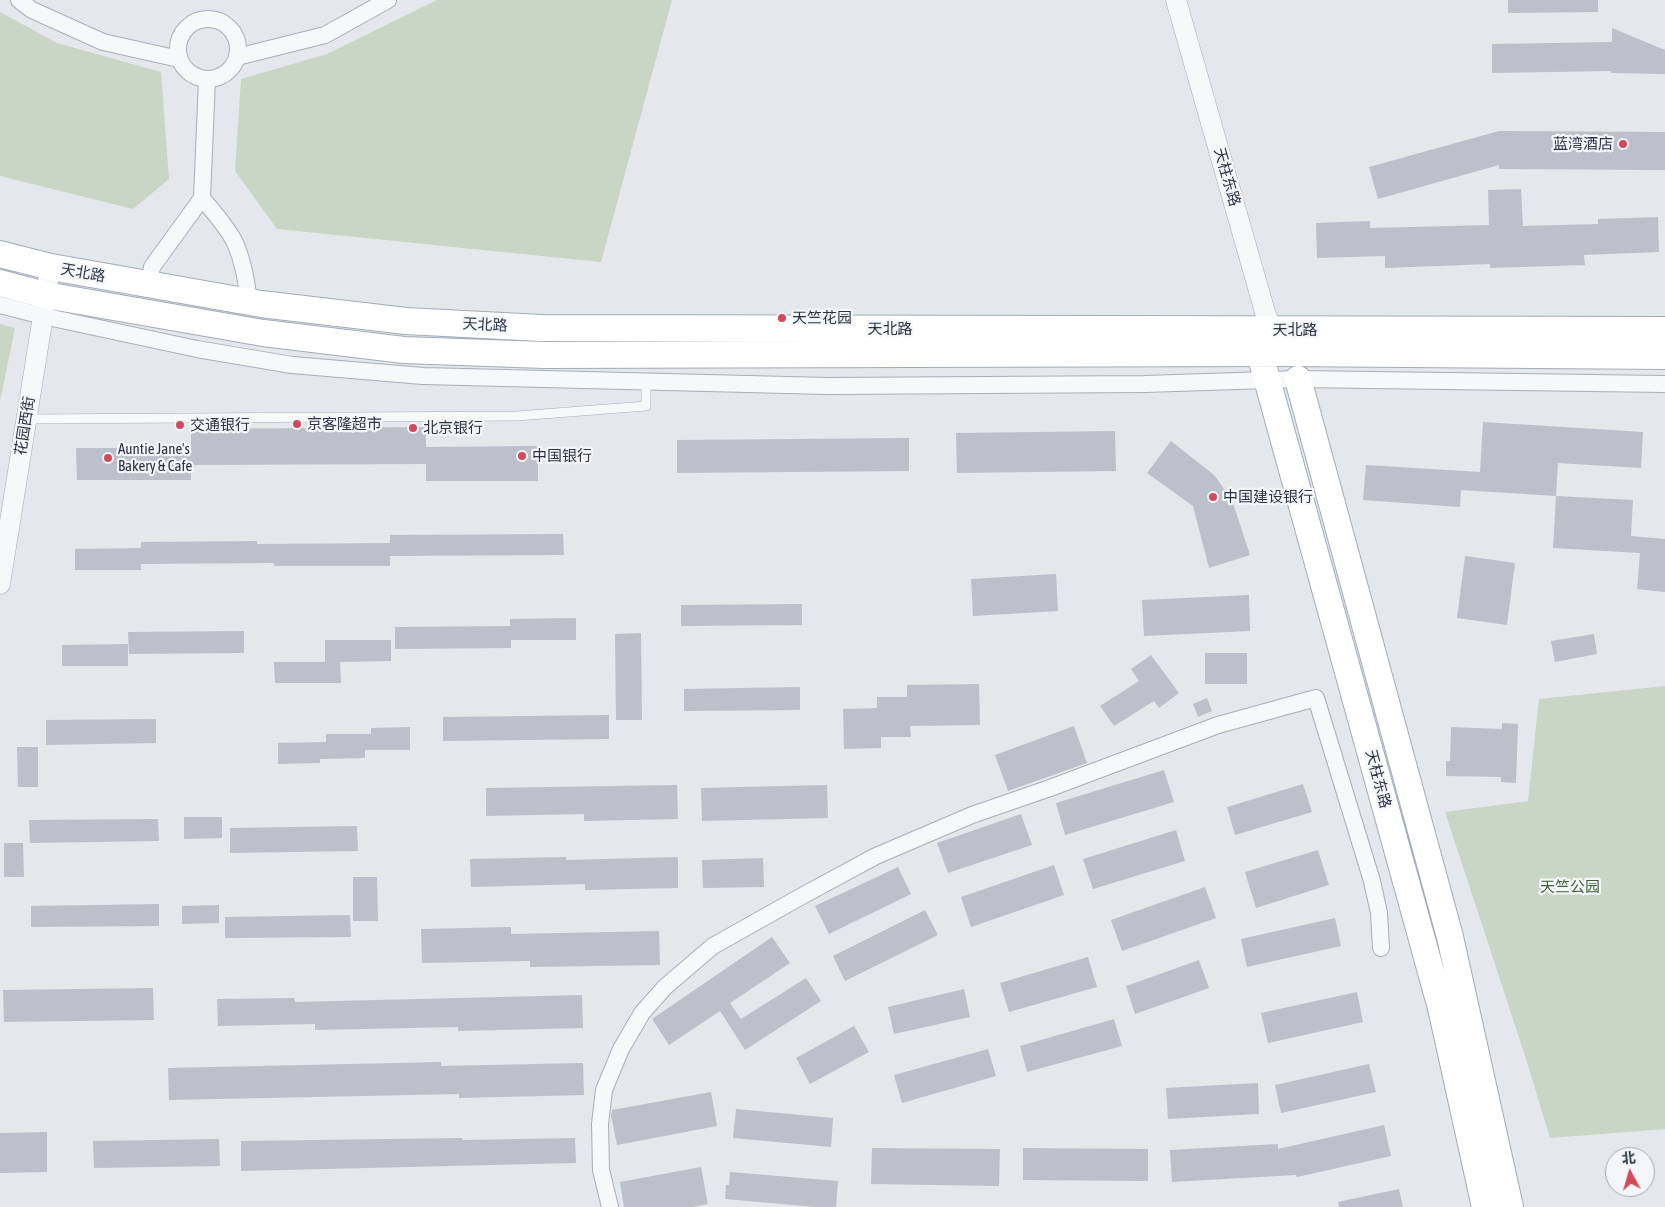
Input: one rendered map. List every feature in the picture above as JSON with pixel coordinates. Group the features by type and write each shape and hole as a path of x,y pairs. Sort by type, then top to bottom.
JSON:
{"main road":[{"name":"天北路","path":"0,254 51,267 249,302 406,321 540,328 1665,356"},
{"name":"天北路","path":"0,283 44,306 404,350 544,355 1271,346 1665,330"},
{"name":"天柱东路","path":"1271,346 1269,380 1441,1008 1485,1207"},
{"name":"天柱东路","path":"1298,379 1450,937 1510,1207"}],"street":[{"path":"19,0 32,10 104,42 178,58"},
{"path":"236,57 325,35 388,0"},
{"name":"天柱东路","path":"1176,0 1265,312 1271,346"},
{"path":"210,19 225,24 235,35 238,45 236,57 234,65 226,73 217,78 207,79 192,75 182,65 178,58 177,48 181,35 190,25 199,20 210,19"},
{"path":"149,284 152,267 202,198 207,79"},
{"path":"202,198 236,244 247,284 249,302"},
{"name":"花园西街","path":"0,584 51,267"},
{"path":"0,305 44,306 196,350 292,365 422,376 828,386 1145,384 1298,379 1665,384"},
{"path":"1271,346 1298,379"},
{"path":"610,1207 601,1170 600,1124 604,1090 621,1048 642,1013 665,987 714,946 810,892 894,849 972,815 1218,725 1316,698 1372,881 1379,912 1381,948"}],"lane":[{"path":"26,419 517,416 646,406 646,382"}],"green space":[{"path":"437,0 672,0 601,262 277,229 235,171 241,79 327,54"},
{"path":"0,12 57,43 161,72 169,179 133,209 0,176"},
{"path":"0,324 15,328 0,402"},
{"name":"天竺公园","path":"1665,686 1665,1129 1550,1138 1445,812 1528,801 1539,699"}],"building":[{"path":"1508,0 1598,0 1598,12 1508,13"},
{"path":"1612,28 1665,50 1665,74 1611,73 1611,71 1492,73 1492,44 1612,42"},
{"path":"1499,131 1665,132 1665,170 1499,169 1499,165 1378,199 1369,167"},
{"path":"1521,189 1523,226 1598,224 1598,219 1658,217 1659,252 1584,255 1585,265 1490,268 1490,264 1385,268 1385,256 1317,258 1316,223 1370,221 1370,228 1489,225 1488,190"},
{"path":"1483,422 1643,432 1641,468 1558,463 1556,496 1461,490 1460,507 1363,500 1366,465 1480,472"},
{"path":"426,427 426,447 538,446 538,481 426,481 426,464 191,465 191,480 77,480 76,448 191,448 191,429"},
{"path":"1115,431 1116,471 957,473 956,433"},
{"path":"909,438 909,471 677,473 677,440"},
{"path":"1171,441 1214,475 1232,500 1250,555 1209,568 1193,506 1147,473"},
{"path":"1556,496 1633,500 1631,536 1665,539 1665,592 1637,589 1640,553 1553,548"},
{"path":"563,534 564,555 390,556 390,566 274,566 274,563 141,564 141,570 75,570 75,549 141,548 141,542 257,541 257,544 390,543 390,535"},
{"path":"1465,556 1515,563 1507,625 1457,618"},
{"path":"1056,574 1058,611 973,616 971,579"},
{"path":"1249,595 1250,631 1144,636 1142,600"},
{"path":"802,604 802,625 681,626 681,605"},
{"path":"576,618 576,640 511,640 511,648 395,649 395,627 510,626 510,619"},
{"path":"244,631 244,653 129,654 128,632"},
{"path":"641,633 642,720 616,720 615,634"},
{"path":"1594,634 1597,654 1555,662 1551,641"},
{"path":"325,640 391,640 391,661 340,662 341,683 275,683 274,662 325,662"},
{"path":"128,644 128,666 62,666 62,645"},
{"path":"1205,653 1247,653 1247,684 1205,684"},
{"path":"1151,655 1179,693 1159,708 1154,701 1114,726 1100,706 1139,681 1131,669"},
{"path":"979,684 980,725 910,726 911,737 881,737 881,748 844,749 843,709 877,708 877,697 907,697 907,685"},
{"path":"800,687 800,710 684,711 684,689"},
{"path":"1207,698 1212,711 1198,717 1193,704"},
{"path":"609,715 609,739 443,741 443,717"},
{"path":"156,719 156,743 46,745 46,720"},
{"path":"1502,723 1518,724 1516,783 1501,782 1501,777 1446,776 1446,761 1450,761 1451,727 1502,729"},
{"path":"1074,726 1087,763 1008,791 995,755"},
{"path":"410,727 410,750 365,750 365,758 320,759 320,763 278,764 278,743 326,742 326,734 371,734 371,728"},
{"path":"17,747 38,747 38,787 18,787"},
{"path":"1164,770 1174,802 1065,835 1056,803"},
{"path":"1303,784 1312,812 1235,835 1227,807"},
{"path":"677,785 678,819 584,821 584,814 486,816 486,788"},
{"path":"827,785 828,818 702,821 701,788"},
{"path":"1021,814 1032,845 948,873 937,843"},
{"path":"184,817 222,817 222,838 184,839"},
{"path":"158,819 159,841 30,843 29,820"},
{"path":"357,826 358,851 230,853 230,828"},
{"path":"1176,830 1185,861 1093,889 1083,859"},
{"path":"4,843 23,843 24,877 4,877"},
{"path":"1318,850 1329,885 1256,908 1245,872"},
{"path":"566,857 566,860 678,857 678,888 585,890 585,884 471,887 470,859"},
{"path":"763,858 764,887 703,888 702,860"},
{"path":"1054,865 1064,895 971,927 961,897"},
{"path":"898,867 911,894 829,934 815,906"},
{"path":"353,877 377,877 378,921 353,921"},
{"path":"1205,887 1216,918 1122,951 1111,920"},
{"path":"159,904 159,926 31,927 31,906"},
{"path":"219,905 219,923 182,924 182,906"},
{"path":"925,910 938,935 845,981 833,956"},
{"path":"350,915 351,937 225,938 225,917"},
{"path":"1335,918 1341,946 1247,967 1241,939"},
{"path":"511,927 511,934 659,931 660,965 530,967 530,961 422,963 421,929"},
{"path":"772,937 790,963 730,1003 741,1019 806,978 821,1001 745,1050 720,1011 669,1045 652,1019"},
{"path":"1088,957 1097,987 1009,1012 1000,983"},
{"path":"1199,960 1209,988 1135,1014 1126,986"},
{"path":"153,988 154,1020 4,1022 3,990"},
{"path":"964,989 970,1017 894,1034 888,1007"},
{"path":"1357,992 1363,1022 1268,1043 1261,1013"},
{"path":"582,995 583,1028 458,1031 458,1027 315,1030 315,1024 218,1026 217,999 294,998 295,1002"},
{"path":"1114,1019 1122,1046 1027,1072 1020,1046"},
{"path":"854,1026 869,1052 810,1084 796,1058"},
{"path":"988,1049 996,1076 902,1103 894,1075"},
{"path":"441,1062 441,1066 583,1063 584,1095 459,1098 459,1094 169,1100 168,1068"},
{"path":"1369,1064 1376,1092 1281,1113 1275,1085"},
{"path":"1258,1083 1259,1114 1168,1119 1166,1088"},
{"path":"711,1092 717,1126 617,1145 611,1115 612,1110"},
{"path":"736,1109 833,1118 831,1147 733,1138"},
{"path":"1384,1125 1391,1156 1297,1177 1296,1175 1172,1182 1170,1150 1278,1144 1278,1149"},
{"path":"47,1132 47,1172 0,1173 0,1133"},
{"path":"462,1138 462,1140 575,1138 576,1163 241,1171 241,1141"},
{"path":"219,1139 220,1166 94,1168 93,1141"},
{"path":"872,1148 1000,1149 999,1186 871,1184"},
{"path":"1023,1148 1148,1149 1148,1181 1023,1180"},
{"path":"701,1167 708,1204 693,1207 624,1207 620,1182"},
{"path":"730,1172 838,1181 836,1207 815,1207 725,1199 726,1185 729,1185"},
{"path":"1399,1189 1403,1207 1339,1207 1338,1202"}],"place":[{"name":"蓝湾酒店","path":"1623,144"},
{"name":"天竺花园","path":"782,318"},
{"name":"京客隆超市","path":"297,424"},
{"name":"交通银行","path":"180,425"},
{"name":"北京银行","path":"413,428"},
{"name":"中国银行","path":"522,456"},
{"name":"Auntie Jane's Bakery & Cafe","path":"108,458"},
{"name":"中国建设银行","path":"1213,497"}]}
